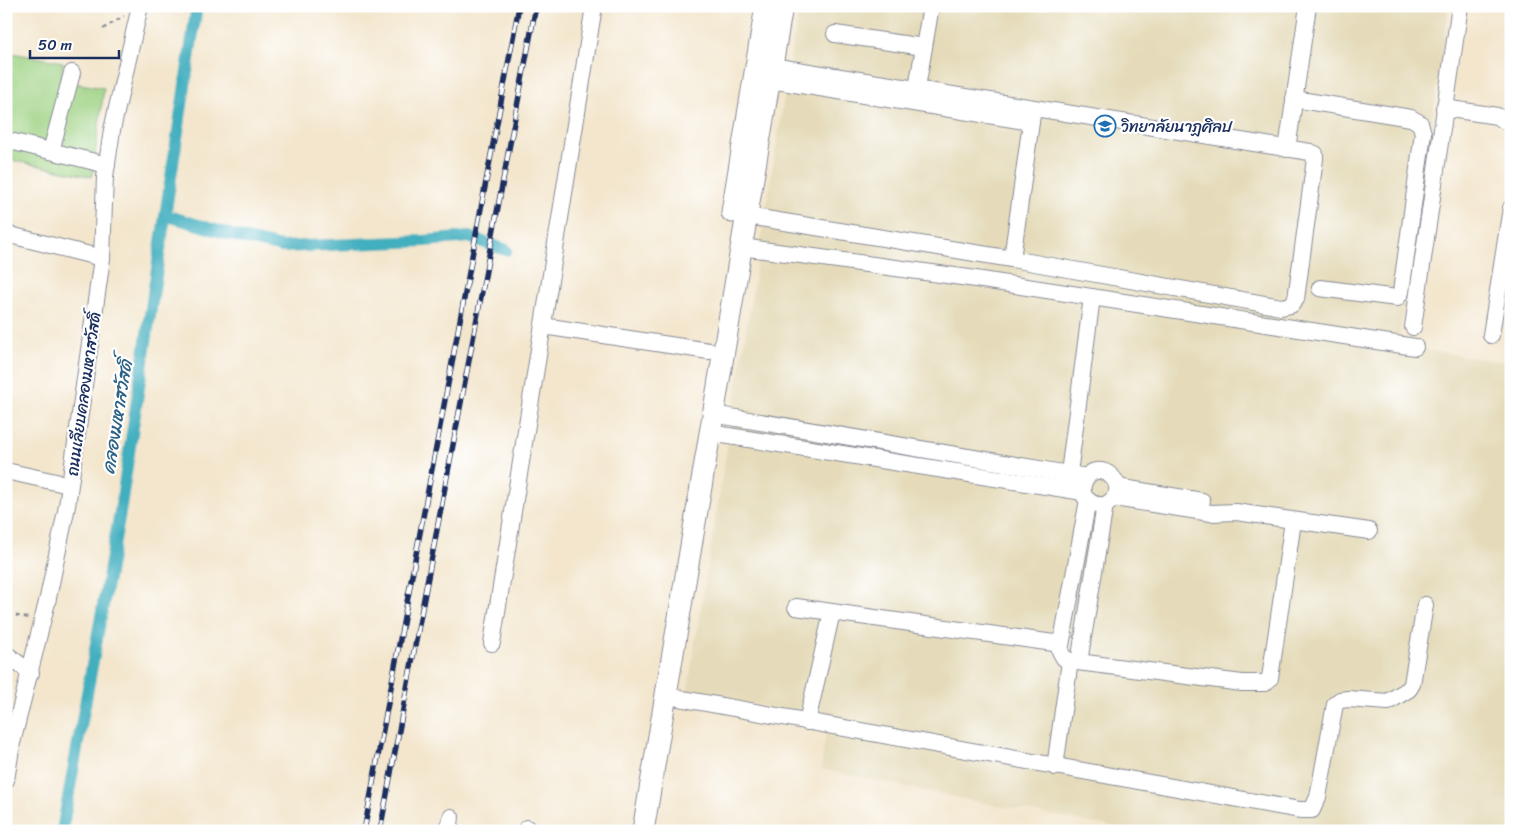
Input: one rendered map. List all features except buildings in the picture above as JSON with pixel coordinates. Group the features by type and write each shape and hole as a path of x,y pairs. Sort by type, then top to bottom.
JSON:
{"main road":[{"path":"628,831 705,422 747,216 768,66 766,6"},
{"path":"643,831 667,696 705,422 709,351 782,6"}],"street":[{"name":"ถนนเลียบคลองมหาสวัสดิ์","path":"6,780 12,743 31,673 70,485 102,258 103,194 112,130 140,6"},
{"path":"492,643 594,6"},
{"path":"917,88 931,6"},
{"path":"1287,149 1308,6"},
{"path":"1414,327 1460,6"},
{"path":"835,34 924,47"},
{"path":"768,66 917,88 1032,115"},
{"path":"747,216 1280,307 1291,305 1296,299 1315,159 1314,154 1310,152 1032,115 768,66"},
{"path":"51,151 72,73"},
{"path":"1294,99 1411,118 1420,123 1423,133 1401,292 1397,298 1388,298 1320,288"},
{"path":"1444,108 1497,116 1511,125"},
{"path":"1012,260 1032,115"},
{"path":"6,140 107,165"},
{"path":"1491,335 1511,208"},
{"path":"6,234 102,258"},
{"path":"741,247 1092,297 1415,347"},
{"path":"1069,473 1092,297"},
{"path":"543,326 709,351"},
{"path":"705,422 1069,473 1086,490 1094,505 1112,497 1213,503 1236,512 1368,531"},
{"path":"705,422 1086,490"},
{"path":"6,471 70,485"},
{"path":"1055,767 1086,490 1097,471 1103,471 1113,477 1112,497 1068,654"},
{"path":"796,607 1242,683 1264,683 1270,678 1293,521"},
{"path":"667,696 1055,767 1300,810 1312,810 1318,797 1335,704 1348,699 1388,702 1409,689 1412,684 1425,605"},
{"path":"807,722 832,612"},
{"path":"6,654 31,673"}],"path":[{"path":"103,29 125,16"},
{"path":"8,614 42,622"}],"shaded area":[{"path":"799,6 1449,6 1398,346 1511,363 1511,831 1137,831 988,804 821,769 828,717 687,693"}],"green space":[{"path":"6,52 63,62 61,81 104,88 92,177 6,159"}],"waterway":[{"name":"คลองมหาสวัสดิ์","path":"62,831 120,512 197,6"},
{"path":"165,215 242,238 282,247 424,241 469,237 506,250"}],"railway":[{"path":"364,831 519,6"},
{"path":"380,831 536,6"}],"place":[{"name":"วิทยาลัยนาฏศิลป","path":"1105,126"}]}
